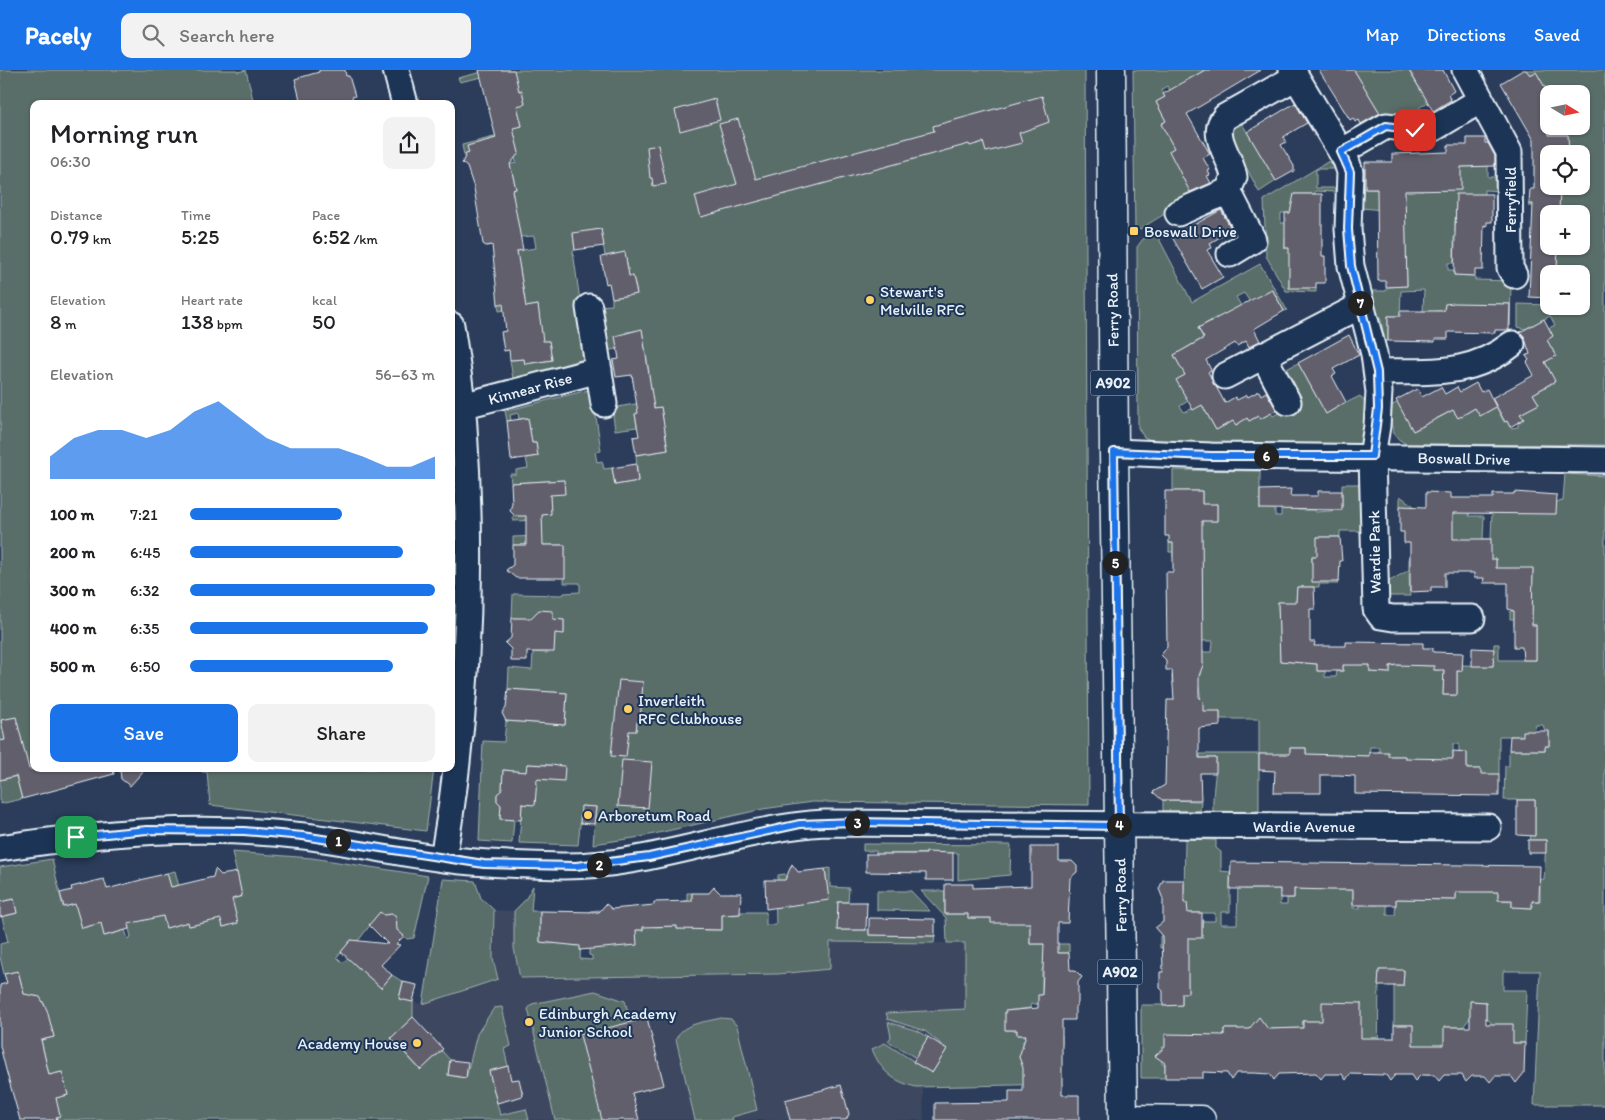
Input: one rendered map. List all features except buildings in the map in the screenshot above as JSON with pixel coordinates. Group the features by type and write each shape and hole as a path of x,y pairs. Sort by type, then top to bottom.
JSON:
{"main road":[{"name":"Ferry Road","path":"1111,70 1123,1120"},
{"path":"1123,1120 1202,1120"}],"street":[{"path":"396,70 404,100"},
{"name":"Ferryfield","path":"1465,70 1506,142 1510,157 1510,268 1514,276"},
{"path":"1178,213 1228,191 1234,177 1231,165 1218,136 1220,122 1294,73 1341,152 1350,172 1349,244 1360,306 1377,372 1378,418 1372,456"},
{"path":"1341,152 1386,126 1422,130 1434,128 1481,100"},
{"path":"1228,191 1253,240 1230,254"},
{"path":"1225,376 1360,306"},
{"path":"589,307 604,404"},
{"path":"1377,372 1454,370 1470,367 1496,356 1512,344"},
{"path":"443,859 458,759 467,659 467,489 462,406 455,355"},
{"path":"1263,355 1288,402"},
{"name":"Kinnear Rise","path":"462,406 598,370"},
{"name":"Boswall Drive","path":"1114,452 1211,456 1372,456 1605,460"},
{"name":"Wardie Park","path":"1372,456 1374,595 1378,612 1393,618 1472,618"},
{"path":"0,848 112,833 193,829 303,836 484,864 595,865 649,857 800,824 1119,826"},
{"name":"Wardie Avenue","path":"1119,826 1488,827"}],"shaded area":[{"name":"Edinburgh Academy Junior School","path":"494,910 514,911 514,948 520,978 778,974 830,969 830,942 965,943 966,1087 923,1087 924,1120 118,1120 258,968 423,1004 498,979 493,959"}],"green space":[{"path":"0,70 237,70 238,72 246,70 253,100 30,100 30,772 42,772 18,783 22,799 0,804 0,780 18,776 8,739 0,741"},
{"path":"490,70 1085,70 1089,805 812,802 763,809 641,837 593,844 596,807 582,806 578,845 519,843 522,804 537,779 551,779 552,765 527,764 526,772 503,770 502,793 497,795 497,801 501,803 500,819 514,820 512,843 479,841 483,741 504,742 506,721 565,725 567,693 508,689 509,668 532,670 533,652 547,653 548,633 564,633 564,620 512,618 513,594 563,595 564,593 580,592 580,583 564,583 565,545 513,545 513,537 542,536 542,520 513,521 513,516 550,514 550,495 564,480 511,483 510,474 516,474 516,470 528,468 526,458 538,456 536,443 532,443 528,418 519,419 518,413 510,415 511,420 507,421 505,411 592,389 601,451 595,452 597,462 602,461 604,469 612,468 615,485 638,481 636,455 668,450 661,407 635,414 637,427 615,430 612,408 652,401 649,379 633,382 632,375 649,372 642,330 626,332 617,349 604,351 597,306 612,305 612,298 637,294 633,276 629,276 625,253 605,256 601,229 573,234 575,250 573,251 588,358 513,379 510,360 524,359 525,364 552,360 549,341 531,343 540,323 538,305 499,311 498,304 525,300 519,263 514,263 497,254 536,248 534,236 521,237 476,199 516,189 511,168 494,172 503,166 516,163 515,158 519,153 517,146 513,144 509,135 492,139 464,155 462,145 498,136 497,132 522,126 517,106 525,103 522,91 482,77 460,82 458,78"},
{"path":"1133,70 1205,70 1177,86 1172,93 1167,86 1161,90 1165,97 1156,102 1166,121 1161,124 1189,173 1182,177 1191,192 1183,197 1186,201 1135,232"},
{"path":"1354,70 1408,70 1428,102 1419,108 1424,116 1451,100 1453,103 1425,120 1381,115"},
{"path":"1526,70 1605,70 1605,445 1407,444 1397,437 1392,428 1391,406 1398,402 1413,431 1424,426 1419,417 1429,411 1435,420 1453,410 1458,418 1475,408 1480,416 1496,407 1504,422 1507,421 1511,428 1518,427 1518,422 1523,419 1520,414 1539,404 1533,394 1555,382 1545,362 1556,356 1547,340 1553,336 1549,328 1555,325 1550,316 1525,329 1518,327 1518,304 1540,305 1540,315 1590,315 1590,265 1557,265 1558,255 1590,255 1590,205 1529,206 1546,195 1590,195 1590,145 1569,145 1568,135 1590,135 1590,85 1541,85 1541,81 1536,72 1530,75"},
{"path":"1240,120 1276,181 1259,192 1232,140 1229,129"},
{"path":"1329,161 1335,169 1316,169 1316,188 1335,188 1335,192 1315,191 1315,194 1294,194 1293,213 1281,213 1281,223 1293,223 1285,239 1285,248 1293,248 1296,279 1289,279 1289,287 1316,288 1316,292 1286,291 1266,256 1264,200"},
{"path":"1488,166 1488,177 1497,177 1503,191 1484,190 1484,194 1463,221 1455,221 1455,232 1484,232 1475,237 1454,237 1454,263 1448,263 1448,270 1454,270 1454,275 1475,276 1475,280 1511,281 1510,326 1510,304 1445,304 1444,311 1435,311 1435,316 1423,311 1424,290 1401,291 1400,316 1388,316 1388,341 1385,341 1381,321 1368,291 1386,291 1386,287 1407,286 1405,212 1361,208 1362,169 1365,169 1365,189 1423,191 1423,183 1461,167"},
{"path":"1156,233 1192,302 1260,264 1287,310 1284,311 1272,289 1250,302 1244,293 1236,297 1244,311 1222,324 1217,317 1198,328 1203,338 1174,355 1185,375 1176,380 1192,395 1186,398 1188,401 1180,406 1184,412 1202,405 1216,430 1233,421 1236,425 1247,418 1249,421 1258,416 1260,419 1271,413 1273,416 1297,403 1281,372 1298,363 1326,413 1360,396 1364,401 1367,413 1362,446 1155,442 1144,437 1138,428 1137,247 1143,239"},
{"path":"1173,470 1260,471 1260,509 1275,490 1275,516 1281,516 1281,504 1298,506 1298,510 1315,510 1316,512 1342,510 1342,484 1363,484 1364,531 1340,531 1340,537 1317,537 1319,556 1312,556 1312,565 1319,565 1338,584 1319,584 1319,587 1297,587 1296,603 1278,602 1280,661 1317,664 1317,671 1325,671 1325,677 1336,677 1337,671 1343,671 1343,664 1370,665 1370,672 1390,673 1390,666 1402,665 1403,643 1411,643 1410,665 1434,666 1434,670 1439,670 1444,666 1443,695 1457,696 1457,671 1462,671 1462,665 1493,666 1494,644 1499,644 1499,660 1536,660 1536,625 1514,625 1514,619 1510,619 1510,611 1532,611 1533,569 1496,583 1496,559 1437,573 1409,573 1410,596 1384,596 1384,584 1409,570 1409,555 1426,555 1400,506 1400,496 1422,512 1470,511 1469,516 1484,516 1483,539 1491,539 1492,512 1563,501 1565,474 1605,476 1605,1105 1534,1105 1540,971 1503,971 1503,990 1527,990 1525,1043 1514,1043 1486,1018 1486,1002 1471,1001 1470,1018 1463,1027 1444,1027 1446,1042 1441,1045 1431,1075 1424,1075 1424,1046 1411,1043 1413,1025 1394,1025 1394,986 1403,986 1404,971 1379,970 1378,1073 1359,1038 1361,1003 1344,1022 1303,1021 1303,1028 1269,1029 1269,1039 1263,1039 1264,1023 1261,1020 1254,1039 1239,1029 1224,1029 1223,1073 1220,1073 1220,1054 1162,1047 1162,1064 1165,1064 1165,1078 1141,1078 1141,1005 1182,1005 1182,993 1188,992 1187,949 1160,948 1160,936 1202,937 1202,921 1215,921 1215,913 1187,913 1187,904 1183,903 1178,893 1184,893 1185,839 1216,840 1216,848 1221,852 1221,871 1230,872 1230,912 1221,912 1221,924 1237,924 1238,881 1244,889 1280,889 1280,905 1287,905 1287,898 1294,898 1294,889 1353,890 1353,908 1360,908 1360,899 1367,899 1367,905 1378,905 1378,890 1387,889 1387,915 1395,915 1396,899 1456,900 1456,891 1498,892 1498,900 1512,901 1512,907 1532,908 1532,901 1540,901 1540,880 1544,879 1546,840 1530,840 1531,835 1535,835 1535,800 1504,800 1505,766 1509,766 1509,750 1545,750 1545,746 1549,746 1549,732 1545,731 1543,725 1536,725 1534,731 1523,736 1499,736 1499,774 1481,779 1481,769 1467,769 1467,752 1459,752 1459,744 1453,744 1453,768 1405,759 1404,756 1388,756 1379,760 1379,747 1370,747 1369,756 1359,756 1359,758 1338,755 1306,755 1306,748 1290,748 1290,755 1259,754 1259,719 1220,719 1220,711 1203,713 1199,687 1184,687 1184,682 1172,682 1172,675 1200,676 1203,664 1201,652 1212,652 1213,641 1200,641 1202,557 1173,557 1173,552 1169,552 1169,543 1199,543 1202,520 1217,521 1217,504 1202,506 1202,491 1173,491"},
{"path":"1200,754 1259,754 1259,811 1213,812 1216,758 1200,758"},
{"path":"207,772 434,772 426,831 210,805"},
{"path":"1163,800 1201,801 1200,811 1163,811"},
{"path":"863,844 1011,845 1010,875 958,880 958,853 876,854 876,851 863,851"},
{"path":"232,852 312,858 428,876 414,938 407,939 395,928 397,922 394,915 384,916 380,912 358,941 351,940 337,957 343,963 351,954 354,964 381,988 392,975 403,982 399,998 413,1002 413,1017 391,1038 420,1070 442,1051 450,1060 448,1075 466,1078 477,1034 494,1008 502,1007 511,1046 504,1049 508,1066 489,1071 500,1115 526,1109 529,1120 57,1120 56,1098 68,1095 62,1072 49,1075 41,1040 54,1037 44,1003 37,996 25,997 18,971 4,974 0,957 0,944 8,942 2,917 17,913 14,899 0,902 0,867 52,859 63,907 72,905 68,891 72,890 82,928 101,923 105,936 125,930 128,939 131,937 119,886 163,916 166,928 180,924 167,873 175,871 189,926 207,922 219,912 223,927 237,923 226,875 234,898 242,897"},
{"path":"830,868 830,887 849,888 848,902 838,902 838,930 869,930 869,935 935,936 934,943 830,942 830,969 778,974 520,978 514,948 514,911 525,900 533,886 531,911 540,911 540,941 547,944 570,942 570,945 577,946 581,940 580,959 592,960 592,956 589,955 589,941 593,941 590,911 599,910 600,922 643,930 642,908 655,927 677,926 677,929 683,929 683,901 687,901 687,893 692,893 692,927 703,927 703,930 722,930 722,908 730,907 730,893 733,893 733,915 740,914 740,912 766,912 766,925 776,925 775,884 778,884 778,875 785,874 789,905 820,884 827,882 825,869"},
{"path":"443,879 475,881 481,898 494,910 493,959 498,979 423,1004"},
{"path":"877,891 911,891 930,911 877,910"},
{"path":"921,891 945,891 945,914 968,914 968,918 991,918 1030,923 1030,944 1069,944 1069,953 1049,953 1042,970 1042,995 1038,1004 1031,1004 1030,1008 1005,1011 1006,1030 1017,1030 1017,1035 1062,1035 1062,1045 1047,1045 1046,1041 1023,1041 1023,1049 1019,1057 1023,1066 1062,1084 916,1087 900,1082 888,1074 879,1063 872,1049 885,1043 932,1073 947,1049 925,1031 888,1019 886,1013 965,1009 965,943 947,943 946,918"},
{"path":"595,991 625,1001 631,1022 602,1120 555,1120 528,1009 532,1004"},
{"path":"721,1018 731,1019 737,1026 757,1110 732,1117 733,1120 695,1120 676,1039 689,1026"},
{"path":"888,1022 918,1031 928,1037 916,1058 888,1041 891,1037"}],"place":[{"name":"Boswall Drive","path":"1134,231"},
{"name":"Stewart's Melville RFC","path":"870,300"},
{"name":"Inverleith RFC Clubhouse","path":"628,709"},
{"name":"Arboretum Road","path":"588,815"},
{"name":"Edinburgh Academy Junior School","path":"529,1022"},
{"name":"Academy House","path":"417,1043"}],"route":[{"path":"76,837 147,830 244,831 303,836 484,864 576,866 607,864 649,857 800,824 853,822 1119,826 1114,452 1211,456 1372,456 1378,426 1379,392 1377,372 1351,266 1348,229 1350,172 1341,152 1386,126 1415,130"}]}
